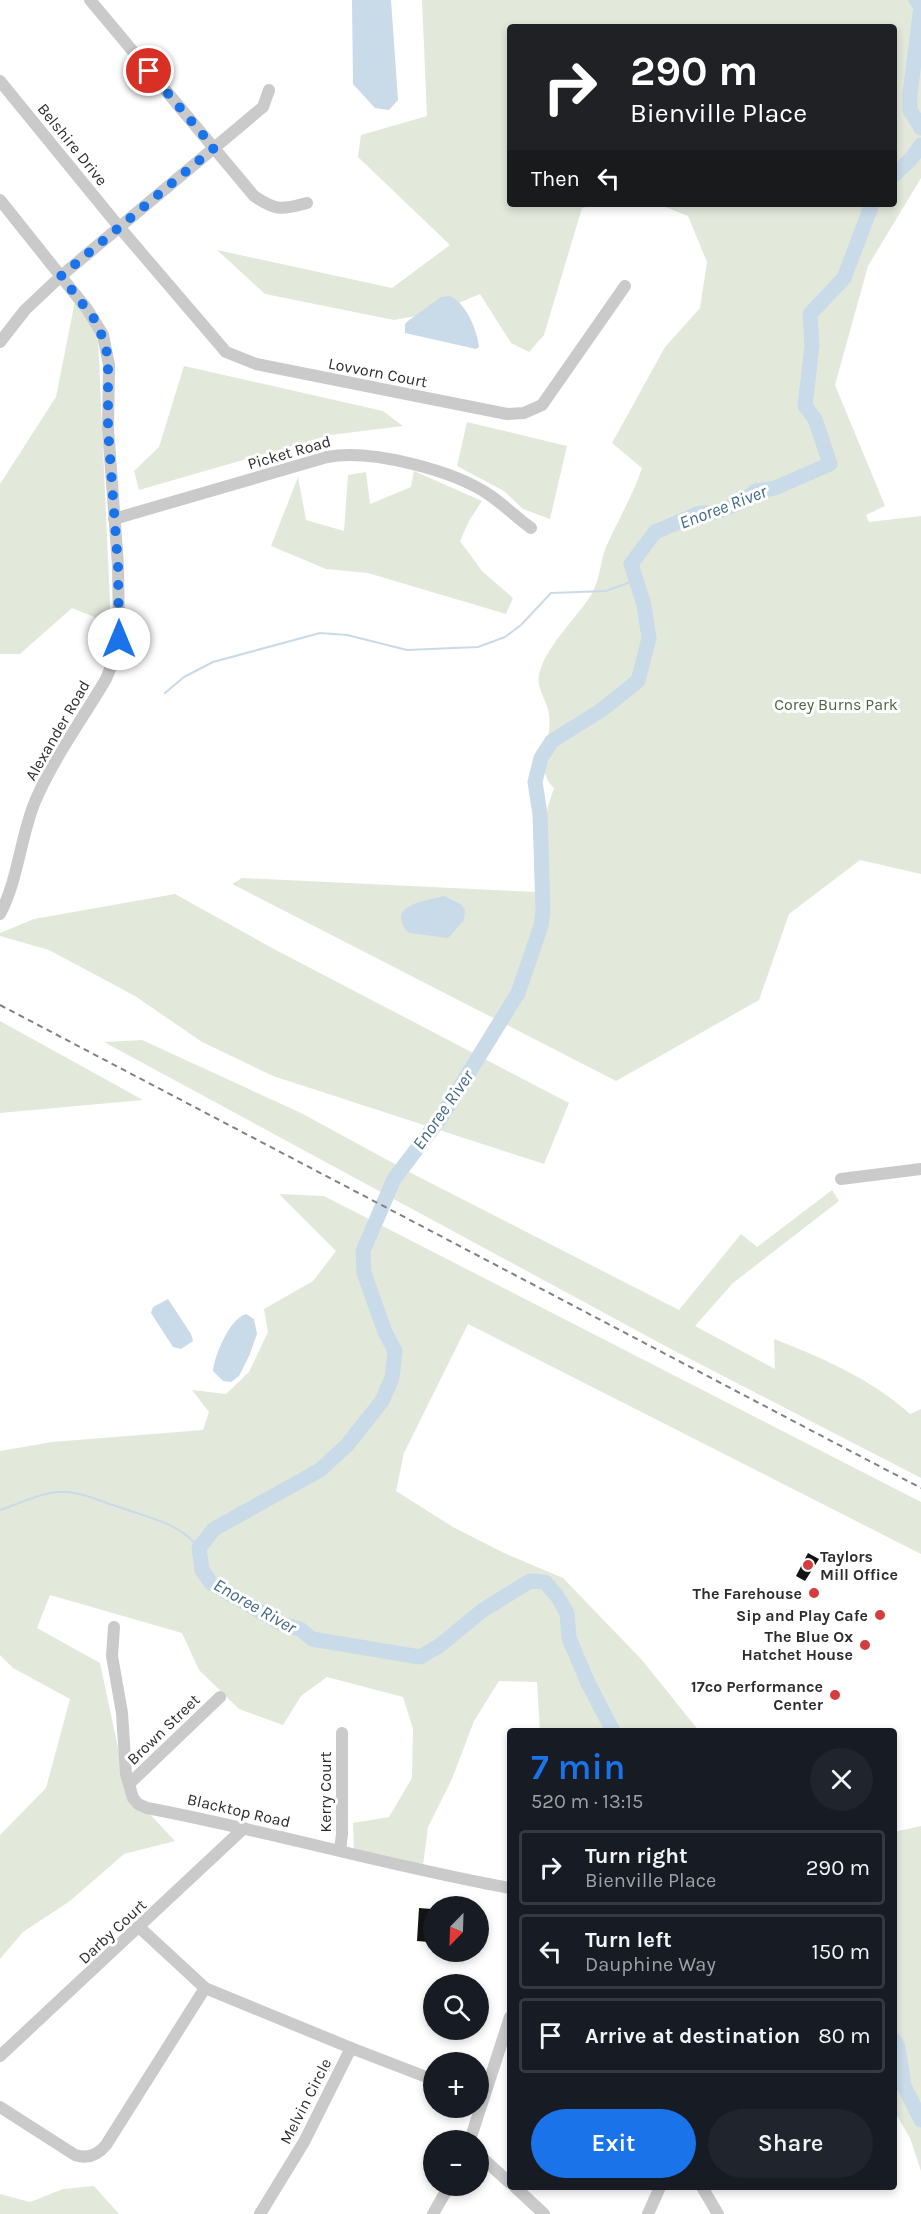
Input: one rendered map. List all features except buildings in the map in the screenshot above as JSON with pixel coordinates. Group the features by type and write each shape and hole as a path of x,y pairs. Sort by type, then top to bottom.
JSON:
{"street":[{"path":"90,0 254,196 269,206 284,209 307,203"},
{"name":"Belshire Drive","path":"0,81 120,228"},
{"path":"0,342 25,310 61,276 263,107 269,90"},
{"name":"Alexander Road","path":"0,200 98,324 107,347 108,429 119,632 116,653 106,679 39,793 27,824 12,888 0,914"},
{"name":"Lovvorn Court","path":"120,228 226,352 256,364 507,414 524,413 542,405 625,286"},
{"name":"Picket Road","path":"114,519 327,457 353,454 404,462 462,482 491,496 531,528"},
{"path":"841,1179 921,1169"},
{"name":"Blacktop Road","path":"114,1627 112,1656 122,1713 129,1784 133,1798 141,1806 507,1887"},
{"name":"Brown Street","path":"129,1784 219,1697"},
{"name":"Kerry Court","path":"340,1850 342,1733"},
{"name":"Darby Court","path":"0,2056 140,1928 244,1828"},
{"path":"140,1928 205,1988 351,2048"},
{"path":"0,2107 75,2155 89,2157 98,2153 112,2136 205,1988"},
{"path":"489,2076 507,2025"},
{"name":"Melvin Circle","path":"260,2214 304,2142 351,2048 423,2076"},
{"path":"489,2164 507,2179"},
{"path":"518,2190 544,2214"},
{"path":"648,2214 659,2190"},
{"path":"704,2190 718,2214"},
{"path":"433,2214 443,2196"}],"green space":[{"name":"Corey Burns Park","path":"422,0 921,0 921,178 868,266 835,385 885,506 866,515 869,522 921,516 921,874 860,860 789,914 759,1000 616,1081 232,884 242,878 536,892 548,806 554,788 545,772 544,763 550,725 547,705 539,685 539,675 547,654 594,590 606,547 642,468 612,443 665,347 700,308 707,262 688,216 666,207 897,207 897,24 507,24 507,207 587,207 582,208 544,335 529,352 511,343 480,294 437,312 394,320 265,294 217,250 392,288 450,245 358,157 361,135 427,116"},
{"path":"77,291 98,338 111,624 72,608 20,654 0,654 0,484 56,397"},
{"path":"184,366 383,411 403,426 330,435 139,490 134,471 159,447"},
{"path":"467,422 567,446 550,519 523,509 504,491 457,466"},
{"path":"414,471 482,501 460,541 482,571 513,598 506,614 368,573 326,569 271,546 298,477 306,520 344,531 348,475 366,472 370,504 411,487"},
{"path":"175,894 272,948 569,1103 544,1164 273,1076 202,1042 135,996 49,950 0,936 0,933 34,919"},
{"path":"0,1021 143,1100 0,1113"},
{"path":"142,1040 301,1113 415,1175 679,1310 741,1234 757,1247 832,1190 839,1201 733,1283 695,1326 775,1369 774,1339 846,1370 880,1390 910,1414 921,1409 921,1478 669,1348 104,1042"},
{"path":"279,1194 324,1196 921,1502 921,1554 468,1324 404,1453 396,1491 453,1527 504,1553 563,1578 642,1660 697,1728 540,1728 537,1682 499,1681 474,1721 452,1779 428,1827 423,1865 354,1854 353,1823 389,1817 412,1778 413,1729 403,1697 327,1677 301,1696 283,1725 239,1709 199,1670 182,1633 50,1595 37,1628 100,1663 128,1795 145,1809 175,1841 124,1854 70,1901 23,1932 0,1959 0,1835 46,1788 70,1699 13,1668 0,1655 0,1451 52,1442 203,1430 209,1412 192,1390 226,1394 249,1372 268,1332 264,1309 313,1281 336,1251"},
{"path":"921,1826 921,2171 910,2138 897,2116 897,1831"},
{"path":"94,2186 119,2214 0,2214 0,2194 30,2202 63,2189"}],"water":[{"path":"352,0 391,0 398,100 389,110 375,108 353,84"},
{"path":"450,296 461,305 470,318 478,340 479,347 476,349 405,333 405,324 408,321 441,297"},
{"path":"444,896 461,904 465,910 464,920 448,938 409,933 401,916 404,910 418,903"},
{"path":"168,1299 191,1334 193,1341 181,1349 173,1347 151,1313 153,1307"},
{"path":"246,1314 254,1319 257,1334 239,1376 231,1382 223,1381 213,1371 216,1356 234,1322"}],"waterway":[{"name":"Enoree River","path":"916,0 921,6 910,110 921,128"},
{"name":"Enoree River","path":"897,172 921,145"},
{"name":"Enoree River","path":"611,1728 588,1683 569,1638 567,1613 545,1582 530,1581 483,1610 439,1646 420,1657 312,1639 300,1629 282,1624 211,1583 202,1570 199,1548 214,1529 320,1470 347,1445 382,1401 392,1378 395,1351 385,1332 364,1273 363,1251 394,1179 442,1116 518,993 541,926 543,911 540,814 535,782 541,758 552,741 600,711 638,681 649,638 644,605 631,564 655,532 700,513 713,513 742,502 756,491 775,488 830,464 815,419 805,406 812,346 810,314 844,278 871,207"},
{"path":"165,693 184,677 213,662 320,633 347,635 407,650 478,647 505,637 521,625 551,593 606,591 636,580"},
{"path":"0,1510 42,1495 57,1492 73,1493 162,1522 182,1532 199,1548"},
{"name":"Enoree River","path":"897,2045 904,2086 921,2120"}],"railway":[{"path":"0,1005 921,1488"}],"place":[{"name":"Taylors Mill Office","path":"808,1565"},
{"name":"The Farehouse","path":"814,1593"},
{"name":"Sip and Play Cafe","path":"880,1615"},
{"name":"The Blue Ox Hatchet House","path":"865,1645"},
{"name":"17co Performance Center","path":"835,1695"}],"route":[{"path":"119,639 118,566 107,405 109,364 107,347 98,324 61,276 214,148 149,71"}]}
